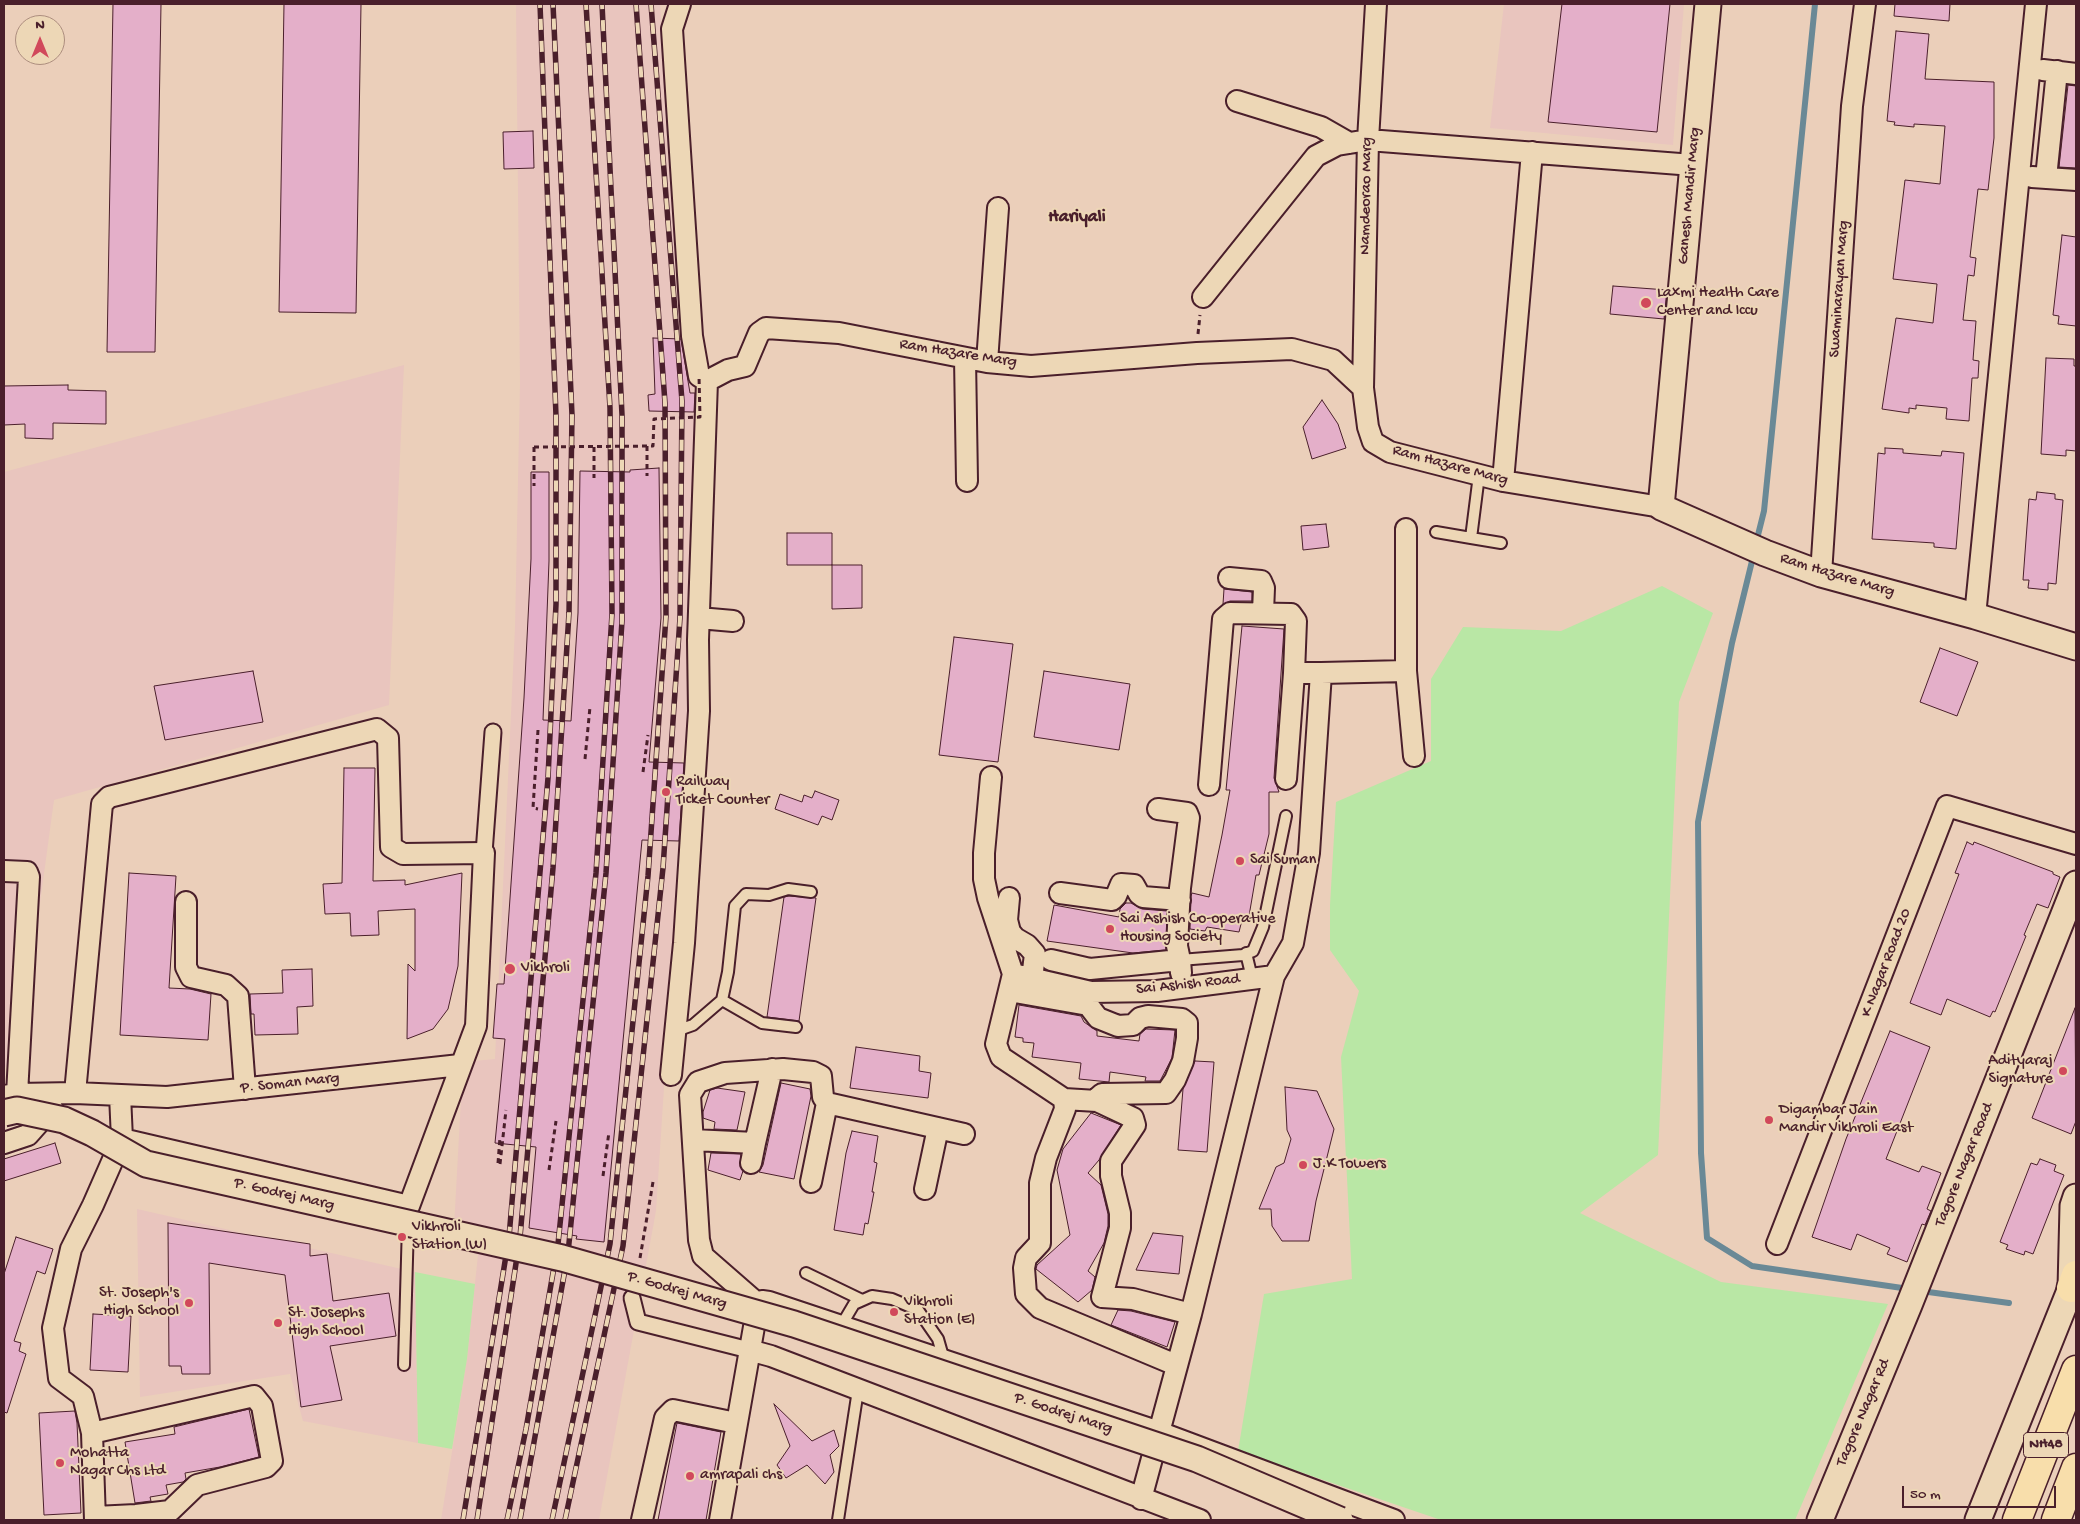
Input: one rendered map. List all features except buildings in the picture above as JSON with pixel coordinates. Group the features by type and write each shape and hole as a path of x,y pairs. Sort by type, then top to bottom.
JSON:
{"highway":[{"name":"NH48","path":"2017,1520 2076,1370"},
{"name":"NH48","path":"2056,1520 2076,1468"}],"street":[{"path":"671,1075 684,943 699,711 703,379 692,336 672,29 680,4"},
{"name":"Namdeorao Marg","path":"1363,388 1358,142 1376,4"},
{"name":"Ganesh Mandir Marg","path":"1661,507 1708,4"},
{"name":"Swaminarayan Marg","path":"1821,574 1852,106 1865,4"},
{"path":"1975,616 2036,4"},
{"path":"2028,78 2063,78 2047,171"},
{"path":"1237,101 1358,142"},
{"path":"1203,297 1316,156 1337,144 1358,142 1532,152 1693,165"},
{"path":"1503,481 1532,152"},
{"path":"2019,169 2047,171 2076,180"},
{"path":"986,362 998,208"},
{"name":"Ram Hazare Marg","path":"703,379 745,366 759,333 766,328 839,333 986,362 1031,366 1197,353 1292,348 1333,360 1363,388 1368,427 1373,442 1390,452 1503,481 1661,507 1765,553 1821,574 1975,616 2076,647"},
{"path":"965,358 967,481"},
{"path":"1406,529 1406,671 1414,756"},
{"path":"1229,578 1261,581 1264,588 1263,612"},
{"path":"1209,785 1223,619 1230,614 1263,612 1291,614 1296,621 1286,779"},
{"path":"699,618 733,621"},
{"path":"1215,713 1223,710 1228,701 1236,624 1240,619 1288,620"},
{"path":"1294,673 1406,671"},
{"path":"1141,1498 1159,1432 1172,1362 1179,1339 1191,1314 1274,976 1293,944 1309,853 1321,673"},
{"path":"75,1093 102,804 109,797 377,729 388,738 391,847 402,854 484,852"},
{"path":"122,1139 409,1206 476,1026 484,852 493,732"},
{"path":"991,777 984,852 984,879 988,898 1018,981"},
{"name":"K Nagar Road 20","path":"1777,1244 1947,806 2076,844"},
{"path":"1158,809 1187,813 1189,818 1176,946 1180,960 1181,987"},
{"path":"4,871 27,872 29,877 8,1101 75,1093"},
{"path":"1060,893 1112,900 1116,896 1121,884 1134,884 1139,894 1143,897 1180,900"},
{"name":"Tagore Nagar Road","path":"1909,1306 2076,884"},
{"path":"1009,898 1007,920 1010,932 1035,954 1018,981 996,1044 1001,1057 1064,1099 1094,1102 1133,1118 1135,1125 1111,1161 1111,1176 1120,1213 1120,1228 1102,1297 1085,1326"},
{"path":"186,902 186,967 192,977 226,985 238,996 245,1089"},
{"path":"1051,960 1090,969 1180,960"},
{"name":"Sai Ashish Road","path":"1018,981 1091,992 1157,991 1274,976"},
{"path":"1018,981 1088,1005 1098,1018 1118,1026 1133,1025 1140,1018 1148,1016 1182,1019 1187,1023 1187,1038 1183,1061 1175,1080 1166,1093 1102,1094 1094,1102"},
{"name":"P. Soman Marg","path":"75,1093 167,1097 460,1065"},
{"path":"758,1304 703,1256 699,1240 690,1095 698,1082 725,1073 783,1069 813,1072 821,1076 823,1097 827,1103 964,1134"},
{"path":"752,1163 772,1070"},
{"path":"4,1143 28,1135 48,1110 75,1093"},
{"path":"92,1433 254,1396 262,1406 272,1461 266,1467 197,1485 170,1511 95,1518 92,1433 83,1396 59,1378 53,1328 71,1249 122,1139 120,1095"},
{"path":"1064,1099 1066,1109 1046,1158 1040,1182 1040,1243 1026,1258 1024,1268 1026,1294 1040,1308 1172,1362"},
{"name":"P. Godrej Marg","path":"8,1101 17,1110 64,1120 146,1164 562,1258 794,1324 1197,1459 1340,1520"},
{"path":"811,1182 827,1103"},
{"path":"925,1189 938,1128"},
{"path":"693,1140 755,1143"},
{"path":"1978,1520 2074,1282 2073,1206 2076,1197"},
{"path":"1102,1297 1132,1299 1170,1311 1191,1314"},
{"path":"632,1298 638,1322 771,1356 1200,1520"},
{"path":"720,1520 749,1350 758,1304 762,1301 1159,1432 1394,1520"},
{"name":"Tagore Nagar Rd","path":"1820,1520 1909,1306"},
{"path":"1170,1311 1179,1317 1179,1339"},
{"path":"642,1520 665,1418 673,1410 736,1423"}],"lane":[{"path":"1471,538 1478,474"},
{"path":"1436,532 1501,543"},
{"path":"1180,960 1253,951 1263,927 1286,816"},
{"path":"676,1031 693,1025 722,1000 728,972 735,906 746,894 769,895 788,889 811,892"},
{"path":"1246,953 1252,978"},
{"path":"722,1000 762,1023 796,1027"},
{"path":"404,1365 409,1206"},
{"path":"806,1273 862,1300"},
{"path":"840,1326 854,1304 872,1296 892,1299 918,1310 938,1339 944,1360"},
{"path":"838,1520 858,1390"}],"path":[{"path":"1197,353 1203,297"},
{"path":"534,486 534,447 653,446 654,419 700,417 703,379"},
{"path":"647,446 647,476"},
{"path":"594,447 594,478"},
{"path":"585,759 590,707"},
{"path":"538,730 533,800 533,808 538,809"},
{"path":"643,772 648,735"},
{"path":"500,1137 499,1164 506,1110"},
{"path":"550,1170 556,1120"},
{"path":"603,1176 609,1132"},
{"path":"642,1245 653,1182"}],"shaded area":[{"path":"516,4 660,4 683,326 692,347 696,461 687,731 682,758 677,887 656,1211 599,1520 441,1520 467,1359 478,1255 453,1246 463,1062 495,1059 515,627 520,383"},
{"path":"1504,4 1684,4 1673,145 1490,128"},
{"path":"404,365 389,705 54,800 18,1065 4,1067 4,472"},
{"name":"St. Josephs High School","path":"137,1209 415,1272 418,1443 303,1421 290,1374 140,1397"}],"green space":[{"path":"1662,586 1713,613 1679,702 1658,1155 1580,1213 1721,1282 1888,1304 1795,1520 1441,1520 1238,1451 1264,1294 1352,1279 1341,1057 1359,991 1330,950 1330,905 1336,802 1431,761 1431,679 1463,627 1561,631"},
{"path":"415,1272 475,1284 467,1359 452,1449 418,1443"}],"waterway":[{"path":"1756,543 1764,511 1815,4"},
{"path":"1754,553 1732,643 1698,822 1701,1153 1707,1238 1752,1266 1909,1289"},
{"path":"1921,1291 2009,1303"}],"railway":[{"path":"463,1520 509,1237 548,778 556,604 556,416 540,4"},
{"path":"477,1520 520,1237 553,868 569,613 572,415 553,4"},
{"path":"507,1520 526,1429 558,1244 596,873 612,614 610,408 586,4"},
{"path":"520,1520 568,1253 606,873 622,621 622,415 602,4"},
{"path":"552,1520 610,1244 648,876 666,616 665,403 636,4"},
{"path":"565,1520 623,1246 663,868 680,618 682,401 651,4"}],"place":[{"name":"Laxmi Health Care Center and Iccu","path":"1646,303"},
{"name":"Railway Ticket Counter","path":"666,792"},
{"name":"Sai Suman","path":"1240,861"},
{"name":"Sai Ashish Co-operative Housing Society","path":"1110,929"},
{"name":"Vikhroli","path":"510,969"},
{"name":"Adityaraj Signature","path":"2063,1071"},
{"name":"Digambar Jain Mandir Vikhroli East","path":"1769,1120"},
{"name":"J.K Towers","path":"1303,1165"},
{"name":"Vikhroli Station (W)","path":"402,1237"},
{"name":"St. Joseph's High School","path":"189,1303"},
{"name":"Vikhroli Station (E)","path":"894,1312"},
{"name":"St. Josephs High School","path":"278,1323"},
{"name":"Mohatta Nagar Chs Ltd","path":"60,1463"},
{"name":"amrapali chs","path":"690,1476"}],"district":[{"name":"Hariyali","path":"1077,218"}]}
